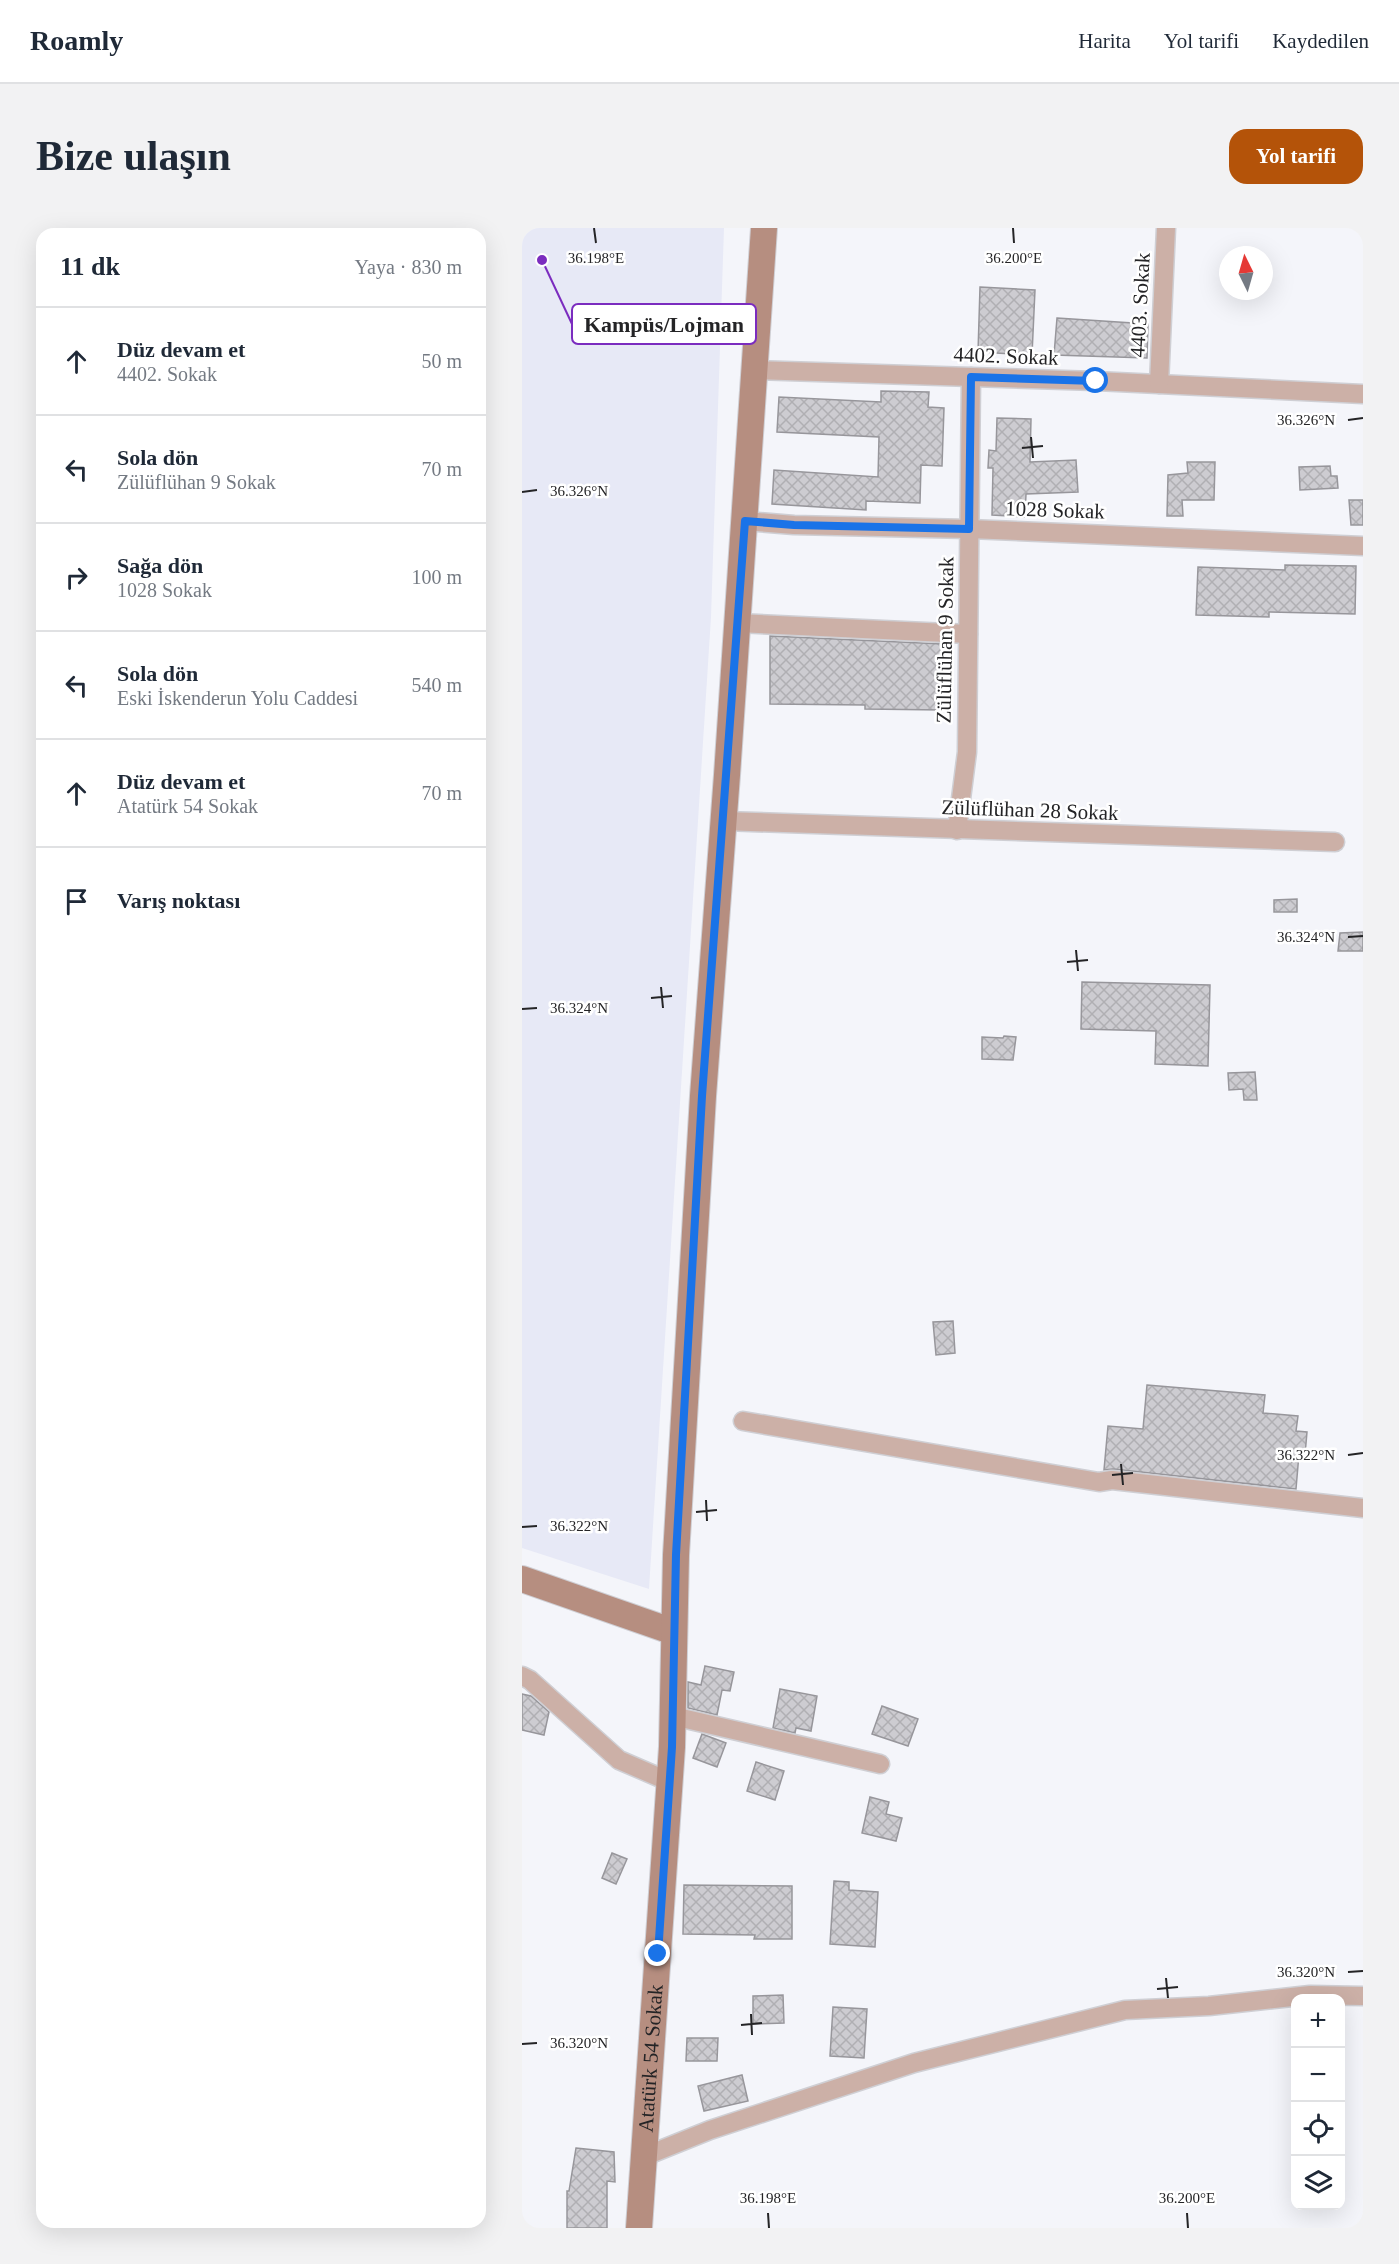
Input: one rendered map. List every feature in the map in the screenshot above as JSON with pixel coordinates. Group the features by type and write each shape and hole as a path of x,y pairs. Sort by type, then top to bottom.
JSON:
{"street":[{"name":"Atatürk 54 Sokak","path":"639,2228 670,1782 676,1544 702,1096 724,821 764,228"},
{"name":"4403. Sokak","path":"1159,384 1166,228"},
{"name":"4402. Sokak","path":"755,370 1159,384 1363,394"},
{"name":"Zülüflühan 9 Sokak","path":"957,830 967,752 971,377"},
{"name":"1028 Sokak","path":"745,521 794,525 969,529 1363,546"},
{"path":"738,623 968,634"},
{"name":"Zülüflühan 28 Sokak","path":"724,821 1335,842"},
{"path":"743,1421 1099,1482 1112,1480 1363,1508"},
{"path":"522,1579 674,1632"},
{"path":"522,1676 530,1680 619,1760 670,1782"},
{"path":"673,1716 880,1764"},
{"path":"643,2157 710,2130 914,2063 1125,2010 1209,2006 1310,1995 1363,1996"}],"shaded area":[{"path":"522,228 724,228 711,617 649,1589 522,1548"}],"building":[{"path":"980,287 1035,290 1032,355 978,352"},
{"path":"1057,318 1148,324 1147,358 1054,355"},
{"path":"881,391 929,392 928,407 944,408 942,466 921,465 920,503 866,501 866,510 772,504 774,470 878,477 879,437 777,432 779,397 881,402"},
{"path":"997,418 1031,419 1030,462 1076,460 1078,492 1026,494 1025,517 992,515 993,468 988,468 989,450 996,451"},
{"path":"1187,462 1215,462 1214,500 1182,500 1183,516 1167,516 1168,475 1188,473"},
{"path":"1330,466 1331,476 1337,476 1338,488 1300,490 1299,467"},
{"path":"1349,500 1363,500 1363,525 1351,525"},
{"path":"1285,565 1356,566 1355,614 1269,612 1269,617 1196,615 1198,567 1285,570"},
{"path":"770,636 943,644 942,710 865,709 865,705 770,704"},
{"path":"1297,899 1297,912 1274,912 1274,900"},
{"path":"1363,932 1363,951 1338,951 1340,933"},
{"path":"1082,982 1210,985 1208,1066 1155,1064 1156,1031 1081,1029"},
{"path":"1004,1036 1016,1037 1013,1060 982,1059 982,1037 1003,1038"},
{"path":"1255,1072 1257,1100 1244,1100 1243,1089 1229,1090 1228,1073"},
{"path":"953,1321 955,1353 936,1355 933,1322"},
{"path":"1147,1385 1265,1395 1263,1413 1298,1416 1296,1431 1307,1432 1305,1455 1299,1454 1296,1489 1113,1469 1104,1470 1108,1426 1143,1429"},
{"path":"705,1666 734,1672 730,1691 722,1690 717,1715 688,1708 688,1682 701,1685"},
{"path":"780,1689 817,1696 811,1731 796,1728 795,1733 773,1728"},
{"path":"522,1694 531,1696 549,1712 544,1735 522,1730"},
{"path":"882,1706 918,1719 908,1746 872,1734"},
{"path":"702,1734 726,1743 717,1767 693,1758"},
{"path":"756,1762 784,1771 775,1800 747,1791"},
{"path":"870,1797 889,1802 886,1814 902,1818 896,1841 862,1833"},
{"path":"612,1853 627,1859 616,1884 602,1878"},
{"path":"834,1881 849,1882 849,1890 878,1892 875,1947 830,1944"},
{"path":"684,1885 792,1886 792,1939 754,1939 755,1935 683,1934"},
{"path":"783,1995 784,2023 753,2024 753,1996"},
{"path":"833,2007 867,2009 864,2058 830,2056"},
{"path":"687,2038 718,2038 717,2061 686,2061"},
{"path":"742,2075 748,2101 704,2111 698,2086"},
{"path":"576,2148 614,2152 615,2182 607,2181 607,2228 567,2228 567,2191 569,2191"}],"place":[{"name":"Kampüs/Lojman","path":"542,260"}],"route":[{"path":"658,1954 672,1747 676,1555 702,1096 745,521 794,525 969,529 971,377 1096,381"}]}
